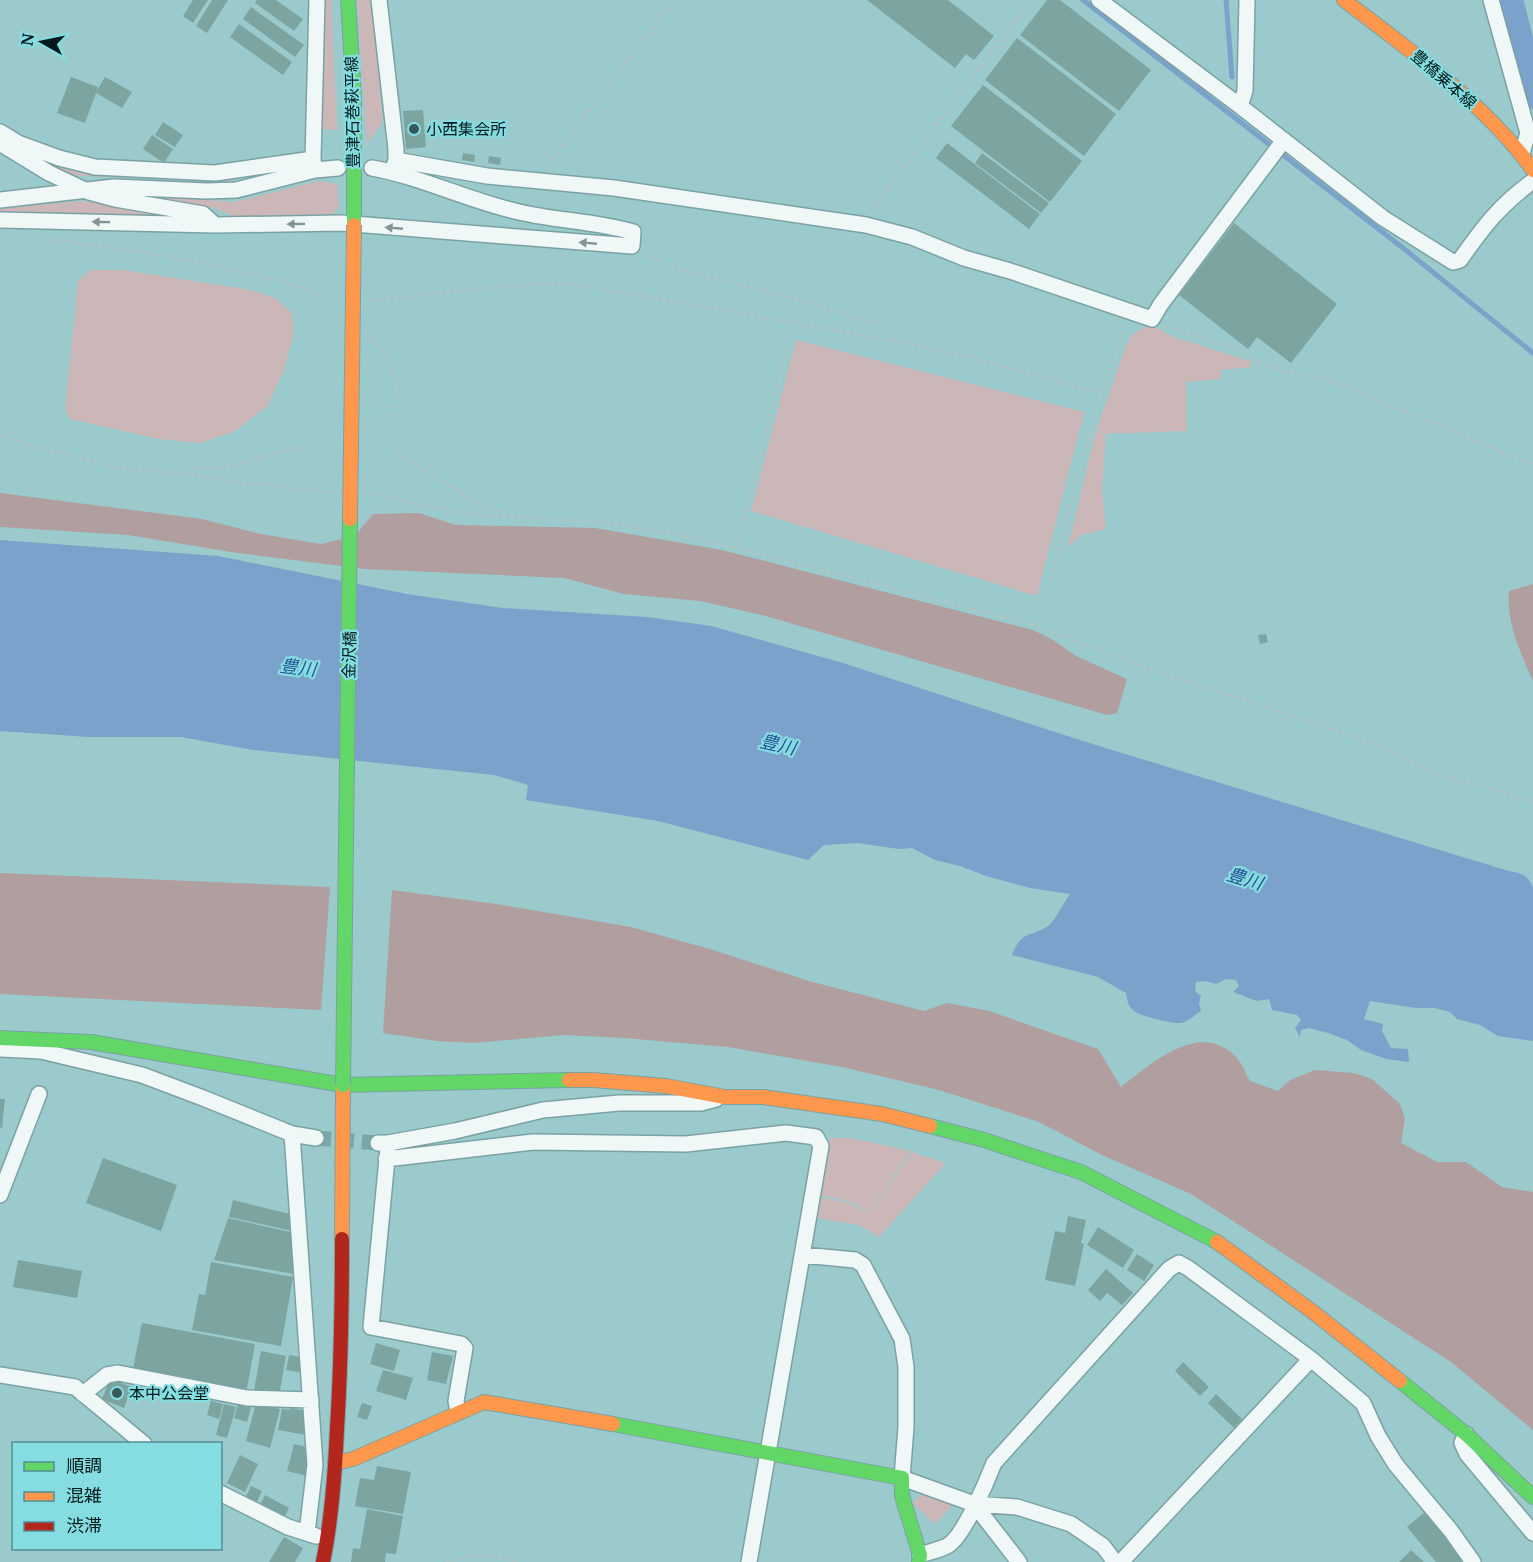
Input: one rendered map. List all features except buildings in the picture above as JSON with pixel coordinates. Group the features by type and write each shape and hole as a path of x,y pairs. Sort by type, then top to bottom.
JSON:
{"street":[{"path":"314,165 317,0"},
{"name":"豊津石巻萩平線","path":"348,0 354,98 354,225"},
{"path":"379,0 396,149 394,166"},
{"path":"1099,0 1383,218 1453,262 1460,260 1491,218 1509,199 1533,181"},
{"path":"1240,106 1245,91 1247,0"},
{"name":"豊橋乗本線","path":"1344,0 1423,59 1489,119 1522,153 1533,170"},
{"path":"1491,0 1528,133 1522,153"},
{"path":"0,132 18,143 59,158 95,167 215,172 314,165 338,168"},
{"path":"0,140 4,145 49,173 89,192 115,199 203,214 215,225"},
{"path":"372,168 394,166 614,188 866,225 912,237 964,258 1010,271 1152,319 1283,142"},
{"path":"0,200 89,192 114,187 236,190 314,165"},
{"path":"394,166 477,201 521,213 606,224 633,239"},
{"path":"0,220 215,225 354,225 633,239"},
{"name":"金沢橋","path":"324,1562 335,1463 341,1356 354,225"},
{"path":"0,1038 91,1042 343,1084 593,1080 666,1086 725,1097 764,1096 882,1114 984,1140 1082,1172 1222,1245 1313,1312 1466,1434 1533,1497"},
{"path":"0,1049 41,1051 142,1075 292,1134 316,1138"},
{"path":"0,1195 39,1094"},
{"path":"384,1148 543,1110 619,1103 701,1103 725,1097"},
{"path":"384,1148 533,1142 686,1144 786,1133 816,1137 821,1146 749,1562"},
{"path":"292,1134 315,1465 307,1533"},
{"path":"384,1148 371,1327 461,1344 465,1348 456,1401 458,1412"},
{"path":"802,1255 855,1260 863,1265 902,1339 906,1367 906,1427 902,1496 919,1558 949,1545 959,1536 994,1463 1169,1269 1179,1263 1311,1359 1363,1403 1378,1436 1396,1465 1451,1531 1473,1562"},
{"path":"1121,1562 1311,1359"},
{"path":"83,1394 107,1375 118,1373 248,1398 311,1400"},
{"path":"0,1375 75,1387 143,1442"},
{"path":"335,1463 353,1459 484,1402 497,1402 902,1478 974,1504 1017,1507 1071,1524 1103,1546 1115,1562"},
{"path":"1466,1434 1462,1443 1467,1454 1533,1533"},
{"path":"222,1494 288,1527 328,1539"},
{"path":"974,1504 1019,1562"}],"path":[{"path":"542,181 544,169 675,0"},
{"path":"866,225 868,213 1032,0"},
{"path":"47,239 163,255 279,280 322,297 338,310"},
{"path":"633,239 669,266 778,294 876,323 894,341"},
{"path":"371,301 543,284 582,285 894,341 961,355 1101,393"},
{"path":"322,297 332,297"},
{"path":"1051,579 1101,393 1132,313"},
{"path":"1152,319 1170,329 1230,346 1259,362 1287,372 1330,381 1352,389 1533,465"},
{"path":"371,336 386,356 394,373 396,391 388,430 391,443 399,454 470,498 504,515"},
{"path":"737,548 788,345"},
{"path":"0,435 40,448 119,468 285,488 340,492"},
{"path":"183,474 203,468 223,468 293,449 307,448"},
{"path":"363,494 466,514 596,522 661,531 737,548 1033,625 1156,671 1371,742 1439,775 1478,784 1533,802"},
{"path":"447,1562 480,1554 520,1562"}],"shaded area":[{"path":"323,0 331,0 337,130 323,129"},
{"path":"357,0 371,0 383,121 367,144"},
{"path":"27,150 73,169 292,168 227,181 82,176 65,173"},
{"path":"319,181 337,184 339,207 333,214 235,217 214,208 148,200 149,196 233,202"},
{"path":"82,201 179,214 179,218 0,213 0,208"},
{"path":"91,270 123,270 251,290 275,298 292,313 294,332 284,370 268,405 236,431 199,443 159,439 70,419 65,409 78,281"},
{"path":"1146,326 1155,327 1174,337 1250,361 1251,367 1221,370 1221,379 1186,382 1187,431 1100,434 1106,435 1102,490 1106,529 1082,535 1068,547 1095,434 1125,348 1131,336"},
{"path":"796,340 1084,412 1037,596 751,511"},
{"path":"0,493 202,519 261,534 321,544 355,536 373,514 419,513 456,525 595,528 722,550 1033,630 1076,656 1127,679 1117,713 1107,715 762,615 700,601 624,594 564,578 365,569 231,552 128,535 0,527"},
{"path":"1533,584 1533,681 1515,638 1510,614 1509,591"},
{"path":"0,873 330,887 321,1010 0,994"},
{"path":"392,890 496,904 631,927 809,981 924,1011 947,1003 989,1011 1098,1049 1121,1087 1161,1057 1176,1049 1207,1042 1222,1046 1236,1057 1250,1081 1278,1091 1290,1080 1315,1070 1354,1073 1372,1079 1400,1104 1405,1119 1401,1143 1437,1162 1466,1162 1502,1187 1533,1192 1533,1430 1451,1362 1191,1194 1102,1155 1039,1122 939,1090 842,1067 728,1047 563,1035 475,1043 437,1041 383,1033"},
{"path":"830,1138 851,1138 911,1151 869,1212 852,1202 820,1195"},
{"path":"912,1152 946,1163 879,1237 859,1225 816,1218 820,1197 850,1203 869,1213"},
{"path":"925,1491 956,1502 935,1524 912,1503"}],"water":[{"name":"豊川","path":"0,540 218,556 407,594 503,608 647,617 711,626 843,663 1086,742 1524,875 1533,888 1533,1041 1498,1036 1480,1025 1457,1019 1450,1012 1435,1008 1416,1008 1370,1001 1364,1019 1383,1024 1382,1031 1391,1048 1408,1049 1409,1062 1386,1059 1361,1050 1347,1040 1309,1028 1301,1030 1300,1037 1295,1028 1301,1020 1297,1015 1272,1010 1269,999 1257,1001 1233,992 1239,986 1236,980 1226,979 1216,984 1206,981 1196,982 1195,991 1201,996 1199,1003 1201,1011 1186,1021 1176,1023 1149,1017 1132,1009 1126,993 1098,977 1012,955 1019,941 1051,923 1070,894 1030,888 986,876 935,860 912,848 899,849 857,843 824,845 808,860 658,821 526,800 528,785 494,775 253,750 181,737 89,737 0,731"}],"waterway":[{"path":"1083,0 1403,248 1533,353"},
{"path":"1226,0 1232,77"},
{"path":"1507,0 1533,93"}],"tunnel":[{"path":"316,1138 378,1143"}],"traffic: fast":[{"path":"348,0 354,98 354,225"},
{"path":"343,1085 350,519"},
{"path":"0,1038 91,1042 343,1085 569,1080"},
{"path":"930,1126 984,1140 1081,1172 1217,1242"},
{"path":"1400,1381 1466,1434 1533,1497"},
{"path":"613,1424 902,1478 902,1496 920,1555 919,1562"}],"traffic: slow":[{"path":"1344,0 1420,58 1469,100 1514,146 1533,170"},
{"path":"350,519 354,225"},
{"path":"569,1080 666,1086 725,1097 763,1097 882,1114 930,1126"},
{"path":"342,1239 343,1085"},
{"path":"1217,1242 1313,1312 1400,1381"},
{"path":"335,1463 353,1459 484,1402 613,1424"}],"traffic: jam":[{"path":"323,1562 331,1512 335,1463 342,1239"}],"place":[{"name":"小西集会所","path":"414,129"},
{"name":"本中公会堂","path":"117,1393"}]}
